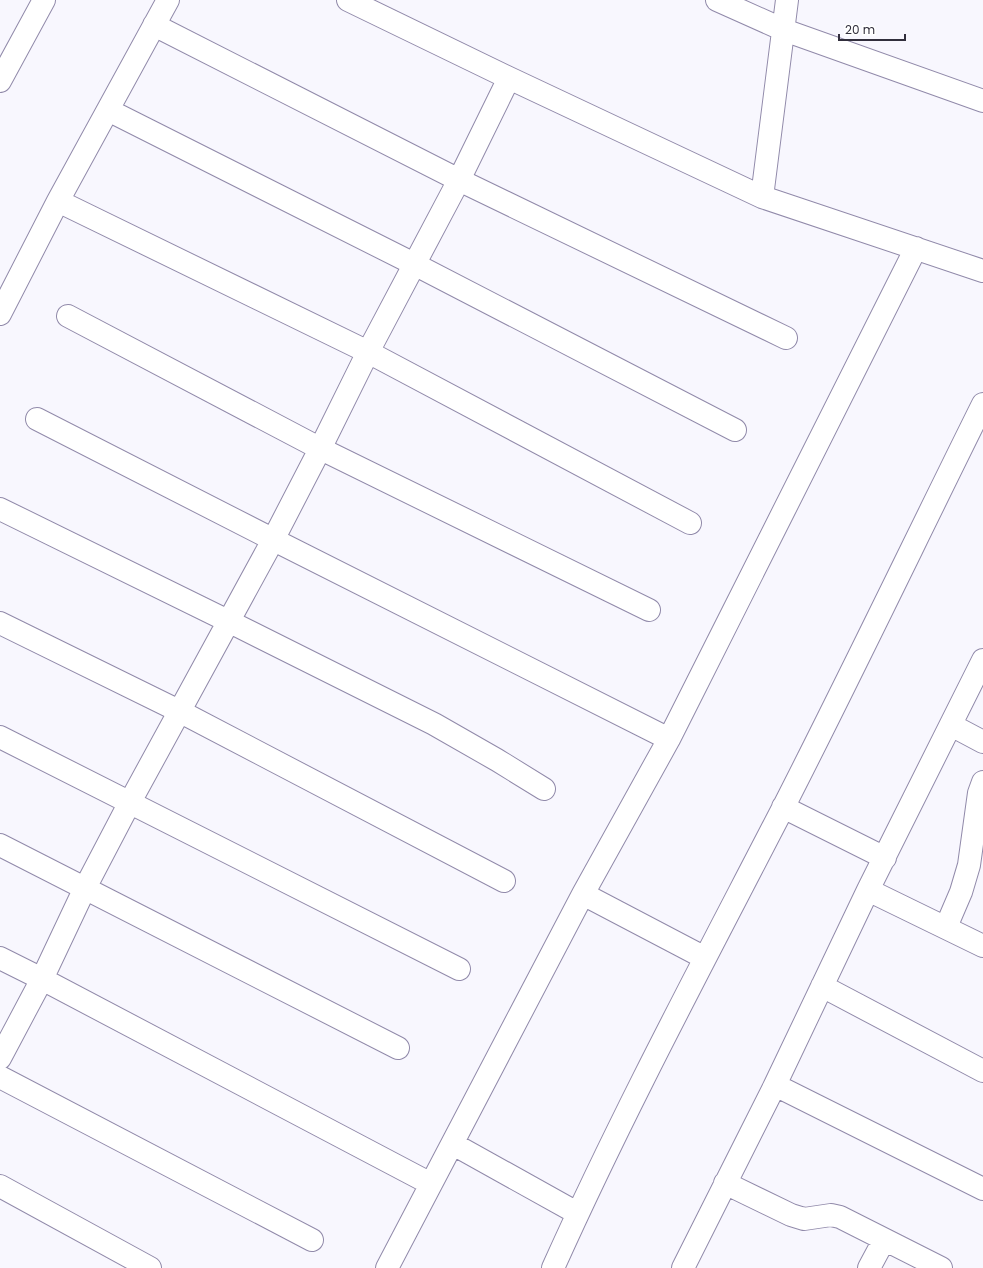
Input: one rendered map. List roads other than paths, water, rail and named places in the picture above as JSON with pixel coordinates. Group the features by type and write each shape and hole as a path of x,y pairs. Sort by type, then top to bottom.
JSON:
{"street":[{"path":"0,81 44,0"},
{"path":"0,314 58,202 168,0"},
{"path":"348,0 509,78 762,197 983,271"},
{"path":"717,0 784,30 983,102"},
{"path":"762,197 787,0"},
{"path":"154,25 459,180 786,338"},
{"path":"0,1058 42,979 130,802 273,540 368,352 459,180 509,78"},
{"path":"108,110 414,264 735,430"},
{"path":"58,202 368,352 690,524"},
{"path":"387,1268 583,894 669,739 916,248"},
{"path":"68,316 320,449 649,610"},
{"path":"553,1268 664,1036 839,698 983,404"},
{"path":"37,418 273,540 669,739"},
{"path":"0,509 228,620 434,724 497,760 544,790"},
{"path":"0,623 179,711 504,881"},
{"path":"683,1268 774,1085 868,890 983,660"},
{"path":"951,725 983,742"},
{"path":"0,737 460,969"},
{"path":"946,927 962,892 969,865 979,793 983,782"},
{"path":"783,807 885,858"},
{"path":"0,845 398,1048"},
{"path":"868,890 983,946"},
{"path":"583,894 705,958"},
{"path":"0,958 431,1184"},
{"path":"822,986 983,1071"},
{"path":"0,1077 312,1240"},
{"path":"774,1085 983,1190"},
{"path":"453,1144 578,1213"},
{"path":"725,1183 791,1215 804,1219 831,1215 840,1217 941,1268"},
{"path":"0,1186 150,1268"},
{"path":"869,1268 884,1240"}]}
